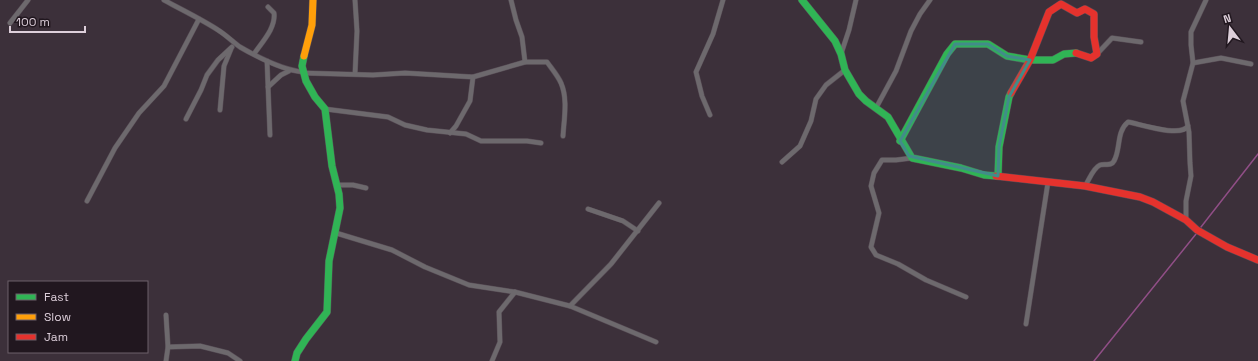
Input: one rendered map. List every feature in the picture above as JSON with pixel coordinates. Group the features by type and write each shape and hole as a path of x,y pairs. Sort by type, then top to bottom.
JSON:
{"street":[{"path":"10,23 28,0"},
{"path":"164,0 217,29 240,46 254,54 290,71 355,74 405,73 473,77 525,62 547,62 561,83 564,93 565,103 563,136"},
{"path":"295,361 297,353 306,339 327,312 329,261 336,233 340,201 332,166 324,109 305,78 302,66 313,24 313,0"},
{"path":"355,0 358,30 355,74"},
{"path":"511,0 522,37 525,62"},
{"path":"710,115 702,96 696,72 713,34 723,0"},
{"path":"802,0 835,41 841,54 845,70 860,94 866,101 888,117 900,140 912,158"},
{"path":"841,54 849,30 856,0"},
{"path":"876,108 896,71 910,31 930,0"},
{"path":"1186,220 1186,201 1191,176 1188,126 1183,101 1193,63 1191,32 1206,0"},
{"path":"998,176 999,147 1009,97 1030,60 1049,12 1061,4 1077,13 1085,8 1094,14 1094,37 1097,54"},
{"path":"254,54 271,29 273,23 274,13 268,7"},
{"path":"87,201 115,148 139,113 164,86 200,19"},
{"path":"900,140 947,54 955,44 988,44 1007,56 1030,60 1053,60 1064,54 1076,53 1091,58 1097,54 1112,38 1141,42"},
{"path":"186,119 207,75 218,60 232,47 240,46"},
{"path":"220,110 224,66 232,47"},
{"path":"1193,63 1221,58 1251,64"},
{"path":"267,61 270,135"},
{"path":"782,162 800,146 811,121 816,99 826,85 845,70"},
{"path":"268,87 281,75 290,71"},
{"path":"450,133 456,126 470,101 473,77"},
{"path":"324,109 388,117 405,125 427,130 466,134 481,141 527,141 541,143"},
{"path":"1085,186 1100,164 1111,164 1114,162 1121,131 1128,122 1164,130 1183,131 1187,129 1188,126"},
{"path":"966,297 926,280 898,264 876,255 871,247 879,213 871,186 874,173 882,160 912,158 961,168 984,175 1085,186 1140,197 1153,202 1186,220 1208,237 1258,260"},
{"path":"1026,324 1048,182"},
{"path":"336,185 353,185 366,188"},
{"path":"570,306 611,264 660,203"},
{"path":"588,209 623,221 638,231"},
{"path":"336,233 392,250 425,267 469,285 515,292 570,306 656,342"},
{"path":"492,361 500,342 499,312 515,292"},
{"path":"166,315 168,347 166,361"},
{"path":"168,347 200,346 228,353 240,361"}],"highlighted area":[{"path":"955,44 988,44 1007,56 1030,60 1009,97 999,147 998,176 909,156 900,141"}],"waterway":[{"path":"1201,227 1258,154"},
{"path":"1094,361 1196,234"}],"traffic: fast":[{"path":"802,0 835,41 841,54 845,70 859,94 888,117 912,158 961,168 984,175 996,176"},
{"path":"900,141 947,54 955,44 988,44 1007,56 1030,60 1053,60 1064,54 1076,53"},
{"path":"295,361 297,353 306,339 327,312 329,261 340,208 339,194 332,166 325,109 315,97 306,81 302,66 304,56"},
{"path":"998,176 999,147 1011,93"}],"traffic: slow":[{"path":"304,56 312,25 313,0"}],"traffic: jam":[{"path":"1011,93 1030,60 1049,12 1061,4 1077,13 1085,9 1094,14 1094,37 1097,54 1091,58 1076,53"},
{"path":"996,176 1085,186 1140,197 1153,202 1186,220 1197,230 1227,247 1258,260"}]}
